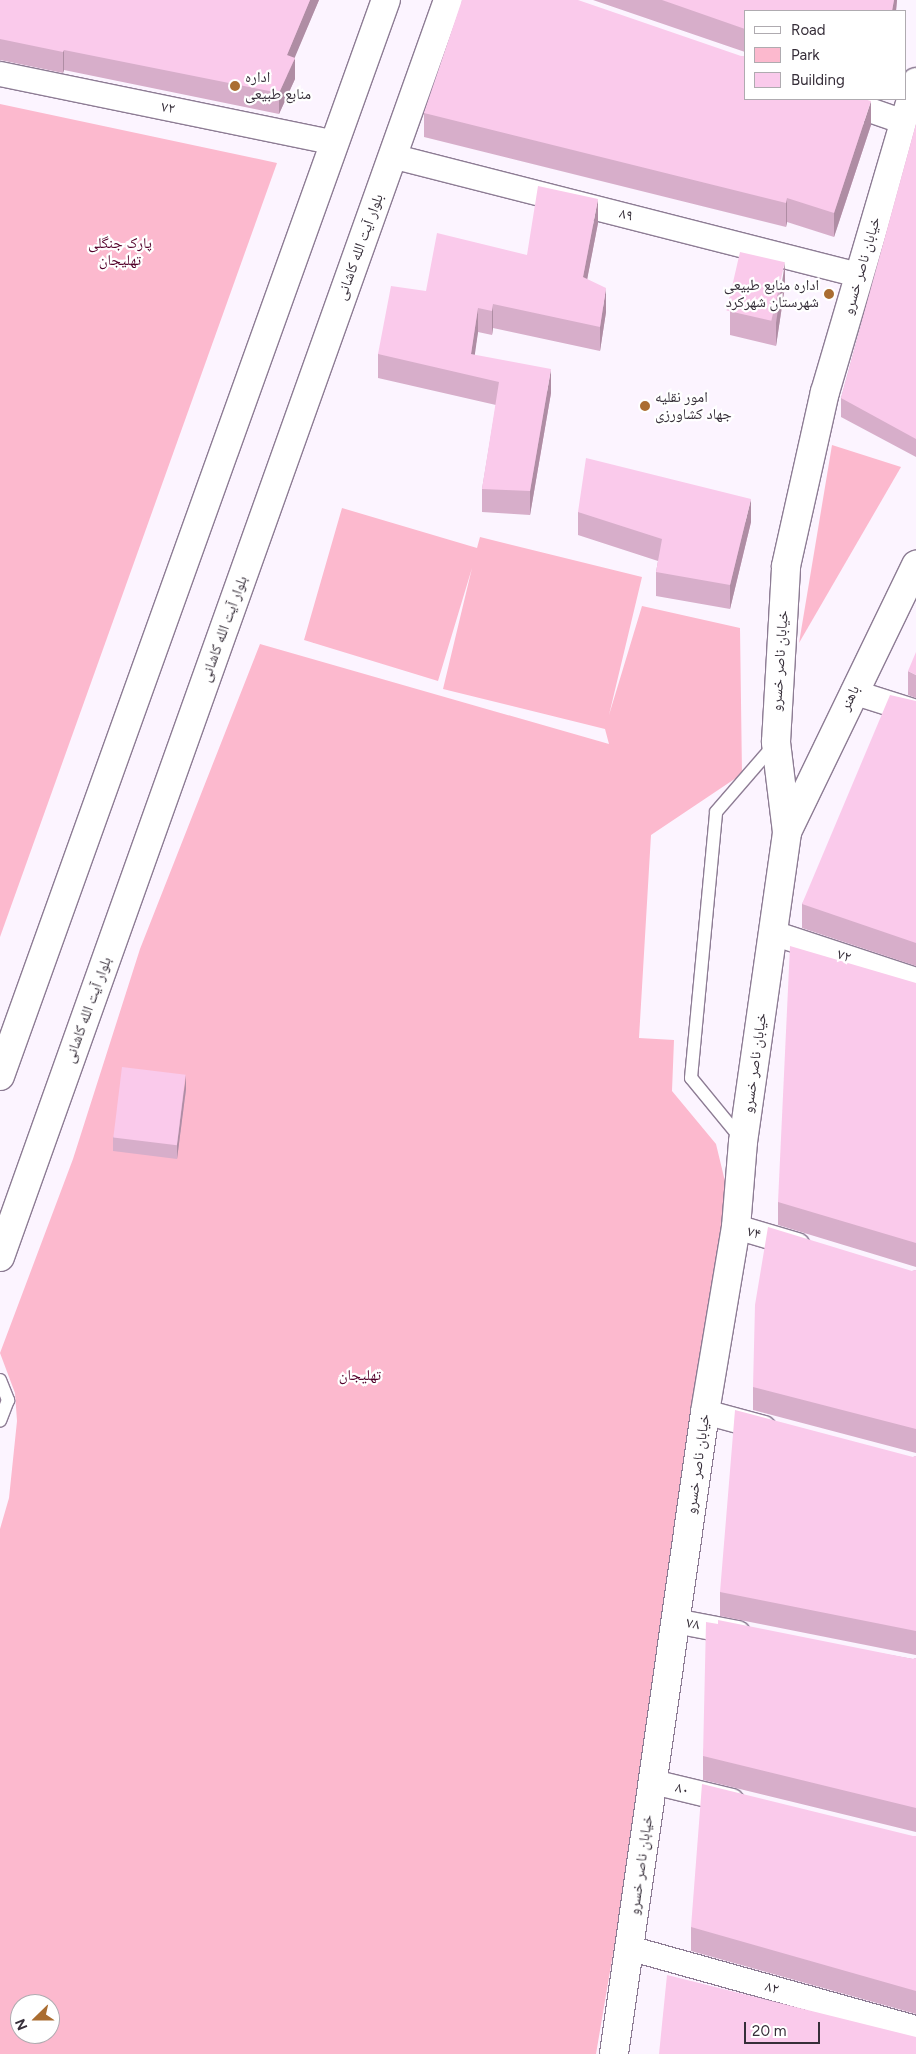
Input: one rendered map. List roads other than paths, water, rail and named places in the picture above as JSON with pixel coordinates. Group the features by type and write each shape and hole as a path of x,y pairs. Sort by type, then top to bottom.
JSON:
{"main road":[{"path":"0,1076 386,0"},
{"path":"253,369 299,291 403,0"},
{"path":"310,386 322,298 428,0"},
{"name":"بلوار آیت الله کاشانی","path":"0,1257 448,0"},
{"name":"خیابان ناصر خسرو","path":"614,2054 705,1412 736,1227 743,1142 787,832 776,742 786,566 825,392 916,82"},
{"name":"باهنر","path":"787,832 916,564"}],"street":[{"name":"۷۲","path":"0,74 336,143"},
{"path":"841,100 904,122"},
{"name":"۸۹","path":"392,156 859,275"},
{"path":"853,692 916,712"},
{"name":"۷۲","path":"773,933 916,980"},
{"name":"۷۴","path":"736,1227 822,1253"},
{"path":"705,1412 782,1432"},
{"name":"۷۸","path":"675,1621 762,1638"},
{"name":"۸۰","path":"652,1782 756,1807"},
{"name":"۸۲","path":"629,1948 916,2028"}],"lane":[{"path":"743,1142 691,1078 716,812 776,742"},
{"path":"0,1380 8,1400 0,1421"}],"place":[{"name":"اداره منابع طبیعی","path":"235,86"},
{"name":"اداره منابع طبیعی شهرستان شهرکرد","path":"829,294"},
{"name":"امور نقلیه جهاد کشاورزی","path":"645,406"}],"park label":[{"name":"پارک جنگلی تهلیجان","path":"120,252"},
{"name":"تهلیجان","path":"360,1376"}]}
